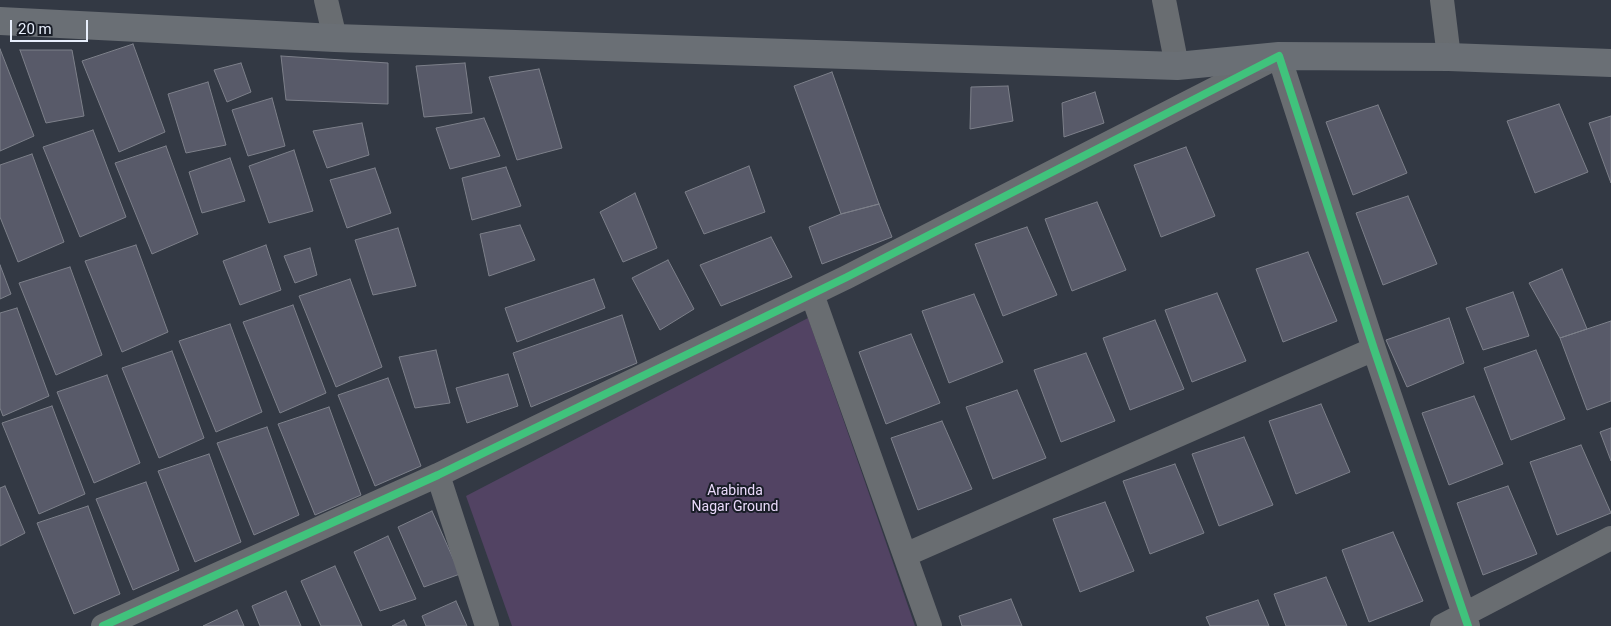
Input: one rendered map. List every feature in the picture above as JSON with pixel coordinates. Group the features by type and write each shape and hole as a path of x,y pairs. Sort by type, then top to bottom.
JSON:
{"main road":[{"path":"0,21 334,38 1177,66 1279,56 1449,57 1611,63"}],"street":[{"path":"326,0 334,38"},
{"path":"1164,0 1177,66"},
{"path":"1442,0 1449,57"},
{"path":"103,626 438,475 812,294 1279,56 1374,348 1466,620"},
{"path":"812,294 930,626"},
{"path":"905,555 1374,348"},
{"path":"438,475 487,626"},
{"path":"1442,626 1466,620 1611,538"}],"green space":[{"name":"Arabinda Nagar Ground","path":"808,318 915,626 512,626 466,496"}],"building":[{"path":"133,44 165,132 119,152 82,61"},
{"path":"0,49 34,136 0,151"},
{"path":"20,50 72,50 84,116 46,123"},
{"path":"281,56 388,63 388,104 286,100"},
{"path":"241,63 251,92 227,102 214,70"},
{"path":"465,63 472,113 424,117 416,66"},
{"path":"539,69 562,148 517,160 489,77"},
{"path":"832,72 879,204 841,214 794,86"},
{"path":"208,82 226,145 186,153 168,94"},
{"path":"1008,86 1013,121 970,129 971,87"},
{"path":"1095,92 1104,123 1064,137 1062,103"},
{"path":"272,98 285,146 248,156 232,110"},
{"path":"1559,104 1588,172 1535,193 1507,121"},
{"path":"1378,105 1407,173 1353,195 1326,122"},
{"path":"1611,116 1611,183 1589,123"},
{"path":"484,118 500,156 450,169 436,128"},
{"path":"362,123 369,155 327,168 313,131"},
{"path":"93,130 126,217 80,237 43,147"},
{"path":"166,146 198,234 152,254 115,163"},
{"path":"1186,147 1215,216 1161,237 1134,165"},
{"path":"294,150 313,211 269,223 249,166"},
{"path":"32,154 64,242 18,262 0,217 0,165"},
{"path":"230,158 245,201 202,213 189,172"},
{"path":"749,166 765,212 704,234 685,192"},
{"path":"506,167 521,206 472,220 462,178"},
{"path":"375,168 391,213 347,228 330,180"},
{"path":"635,193 657,248 623,262 600,212"},
{"path":"1408,196 1437,264 1383,285 1356,213"},
{"path":"1097,202 1126,270 1072,291 1045,219"},
{"path":"879,204 892,237 822,264 809,227 841,214"},
{"path":"520,225 535,260 489,276 480,234"},
{"path":"1027,227 1057,295 1003,316 975,244"},
{"path":"398,228 416,286 373,295 355,240"},
{"path":"771,237 792,277 721,306 700,265"},
{"path":"136,245 168,332 122,352 85,261"},
{"path":"266,245 281,290 240,305 223,261"},
{"path":"310,248 317,275 295,283 284,256"},
{"path":"1308,252 1337,321 1283,342 1256,269"},
{"path":"668,260 694,309 660,330 632,278"},
{"path":"0,265 11,294 0,299"},
{"path":"70,267 102,355 56,375 19,283"},
{"path":"1562,269 1587,329 1560,338 1529,283"},
{"path":"350,279 382,367 336,387 299,296"},
{"path":"594,279 605,308 517,342 505,308"},
{"path":"1513,292 1529,336 1483,350 1466,308"},
{"path":"1217,293 1246,361 1192,382 1165,310"},
{"path":"974,294 1003,362 949,383 922,311"},
{"path":"293,305 326,393 280,413 243,322"},
{"path":"17,308 49,396 3,416 0,408 0,313"},
{"path":"622,315 637,363 531,407 513,353"},
{"path":"1449,318 1464,363 1407,387 1386,340"},
{"path":"1155,320 1184,389 1130,410 1103,338"},
{"path":"1611,321 1611,401 1587,410 1560,338"},
{"path":"230,324 262,412 216,432 179,341"},
{"path":"911,334 940,403 886,424 859,352"},
{"path":"436,350 450,403 415,408 399,357"},
{"path":"1536,350 1565,419 1511,440 1484,368"},
{"path":"172,351 204,438 159,458 122,368"},
{"path":"1086,353 1115,421 1061,442 1034,370"},
{"path":"508,374 518,406 467,423 456,388"},
{"path":"107,375 140,463 94,483 57,392"},
{"path":"388,378 421,466 375,486 338,395"},
{"path":"1017,390 1046,458 993,479 966,407"},
{"path":"1474,396 1503,464 1449,485 1422,413"},
{"path":"1321,404 1350,472 1296,494 1269,421"},
{"path":"52,406 85,494 39,514 2,423"},
{"path":"329,407 361,495 315,515 278,424"},
{"path":"942,421 972,489 918,510 891,438"},
{"path":"267,427 299,515 254,535 217,443"},
{"path":"1611,428 1611,461 1600,432"},
{"path":"1244,437 1273,505 1219,526 1192,454"},
{"path":"1581,445 1611,513 1557,535 1530,462"},
{"path":"209,454 241,542 195,562 158,471"},
{"path":"1175,464 1204,533 1150,554 1123,481"},
{"path":"146,482 179,570 133,590 96,499"},
{"path":"5,486 25,533 0,546 0,488"},
{"path":"1508,486 1537,554 1483,575 1457,503"},
{"path":"1105,502 1134,571 1080,592 1053,519"},
{"path":"88,506 120,594 74,614 37,523"},
{"path":"432,511 460,574 424,587 398,527"},
{"path":"1393,532 1423,601 1369,622 1342,550"},
{"path":"388,536 416,599 380,611 354,552"},
{"path":"335,566 362,626 321,626 301,581"},
{"path":"1326,577 1347,626 1286,626 1274,594"},
{"path":"286,591 301,626 260,626 252,606"},
{"path":"1011,599 1022,626 962,626 959,616"},
{"path":"1258,600 1269,626 1210,626 1206,617"},
{"path":"456,601 467,626 426,626 422,616"},
{"path":"237,610 244,626 203,626"},
{"path":"404,620 407,626 392,626"}],"cycle path":[{"path":"103,626 438,475 847,277 1279,56 1374,349 1468,626"}]}
